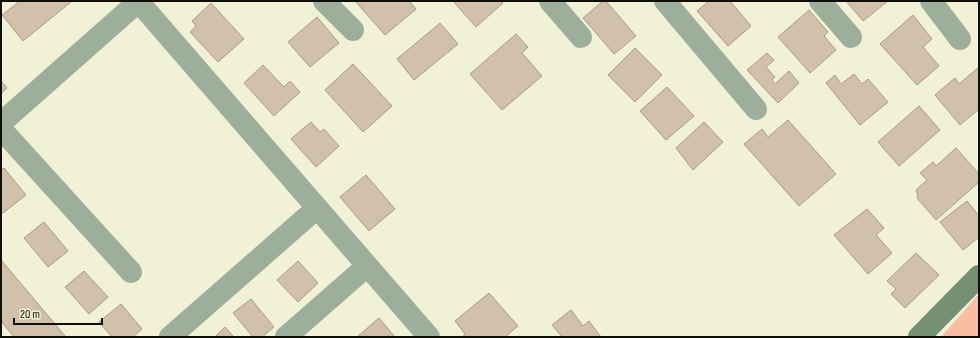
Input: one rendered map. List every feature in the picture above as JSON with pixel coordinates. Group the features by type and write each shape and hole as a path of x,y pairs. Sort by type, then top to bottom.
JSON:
{"main road":[{"path":"919,337 979,276"}],"street":[{"path":"1,123 138,1 429,337"},
{"path":"324,1 352,30"},
{"path":"550,1 581,37"},
{"path":"666,1 756,109"},
{"path":"820,1 851,37"},
{"path":"931,1 960,39"},
{"path":"1,129 131,272"},
{"path":"170,337 317,208"},
{"path":"286,337 367,266"}],"shaded area":[{"path":"979,294 979,336 941,337"}],"building":[{"path":"20,1 72,1 23,41 2,15"},
{"path":"355,1 409,1 416,9 385,35"},
{"path":"453,1 501,1 503,3 476,27"},
{"path":"603,1 606,1 636,36 614,54 583,18"},
{"path":"709,1 730,1 751,26 728,46 697,11"},
{"path":"846,1 888,1 863,21"},
{"path":"211,3 244,39 218,62 190,32 196,26 192,21"},
{"path":"809,10 828,32 824,36 836,50 810,73 778,37"},
{"path":"913,15 932,39 923,47 939,66 917,85 880,44"},
{"path":"317,17 339,43 310,67 288,42"},
{"path":"440,23 458,44 414,80 397,59"},
{"path":"516,34 528,47 522,53 542,76 502,110 470,74"},
{"path":"635,48 662,75 635,102 608,75"},
{"path":"767,53 774,60 766,67 775,77 772,80 775,84 789,71 799,83 778,103 747,70"},
{"path":"353,64 392,106 363,132 325,90"},
{"path":"263,65 284,87 290,81 300,92 274,116 244,83"},
{"path":"979,67 979,109 960,125 935,95 955,78 959,84"},
{"path":"854,74 862,84 868,79 888,102 860,125 826,83 835,75 841,84"},
{"path":"1,81 7,88 1,94"},
{"path":"667,87 694,116 666,140 640,111"},
{"path":"919,106 940,130 899,166 878,142"},
{"path":"788,120 836,174 799,206 744,144 762,129 768,137"},
{"path":"311,122 320,132 324,129 339,146 316,167 291,139"},
{"path":"704,122 723,142 693,170 676,148"},
{"path":"956,148 979,174 979,182 936,220 917,198 918,196 916,190 927,180 920,173 933,162 936,166"},
{"path":"4,168 26,195 3,213 1,212 1,170"},
{"path":"366,175 395,209 369,231 340,197"},
{"path":"967,201 979,216 979,237 963,250 940,222"},
{"path":"867,209 884,228 876,235 892,253 868,274 834,235"},
{"path":"44,222 68,251 48,267 24,238"},
{"path":"916,253 939,275 905,308 891,294 896,289 887,281"},
{"path":"1,260 66,337 14,337 1,321"},
{"path":"298,261 318,283 298,302 277,280"},
{"path":"84,271 108,297 89,314 65,287"},
{"path":"489,293 518,326 505,337 462,337 465,334 455,321"},
{"path":"251,299 274,327 262,337 253,337 233,313"},
{"path":"121,304 142,329 133,337 112,337 99,322"},
{"path":"571,310 583,326 589,321 601,337 562,337 552,325"},
{"path":"379,318 395,337 357,337"},
{"path":"225,327 234,337 215,337"}]}
